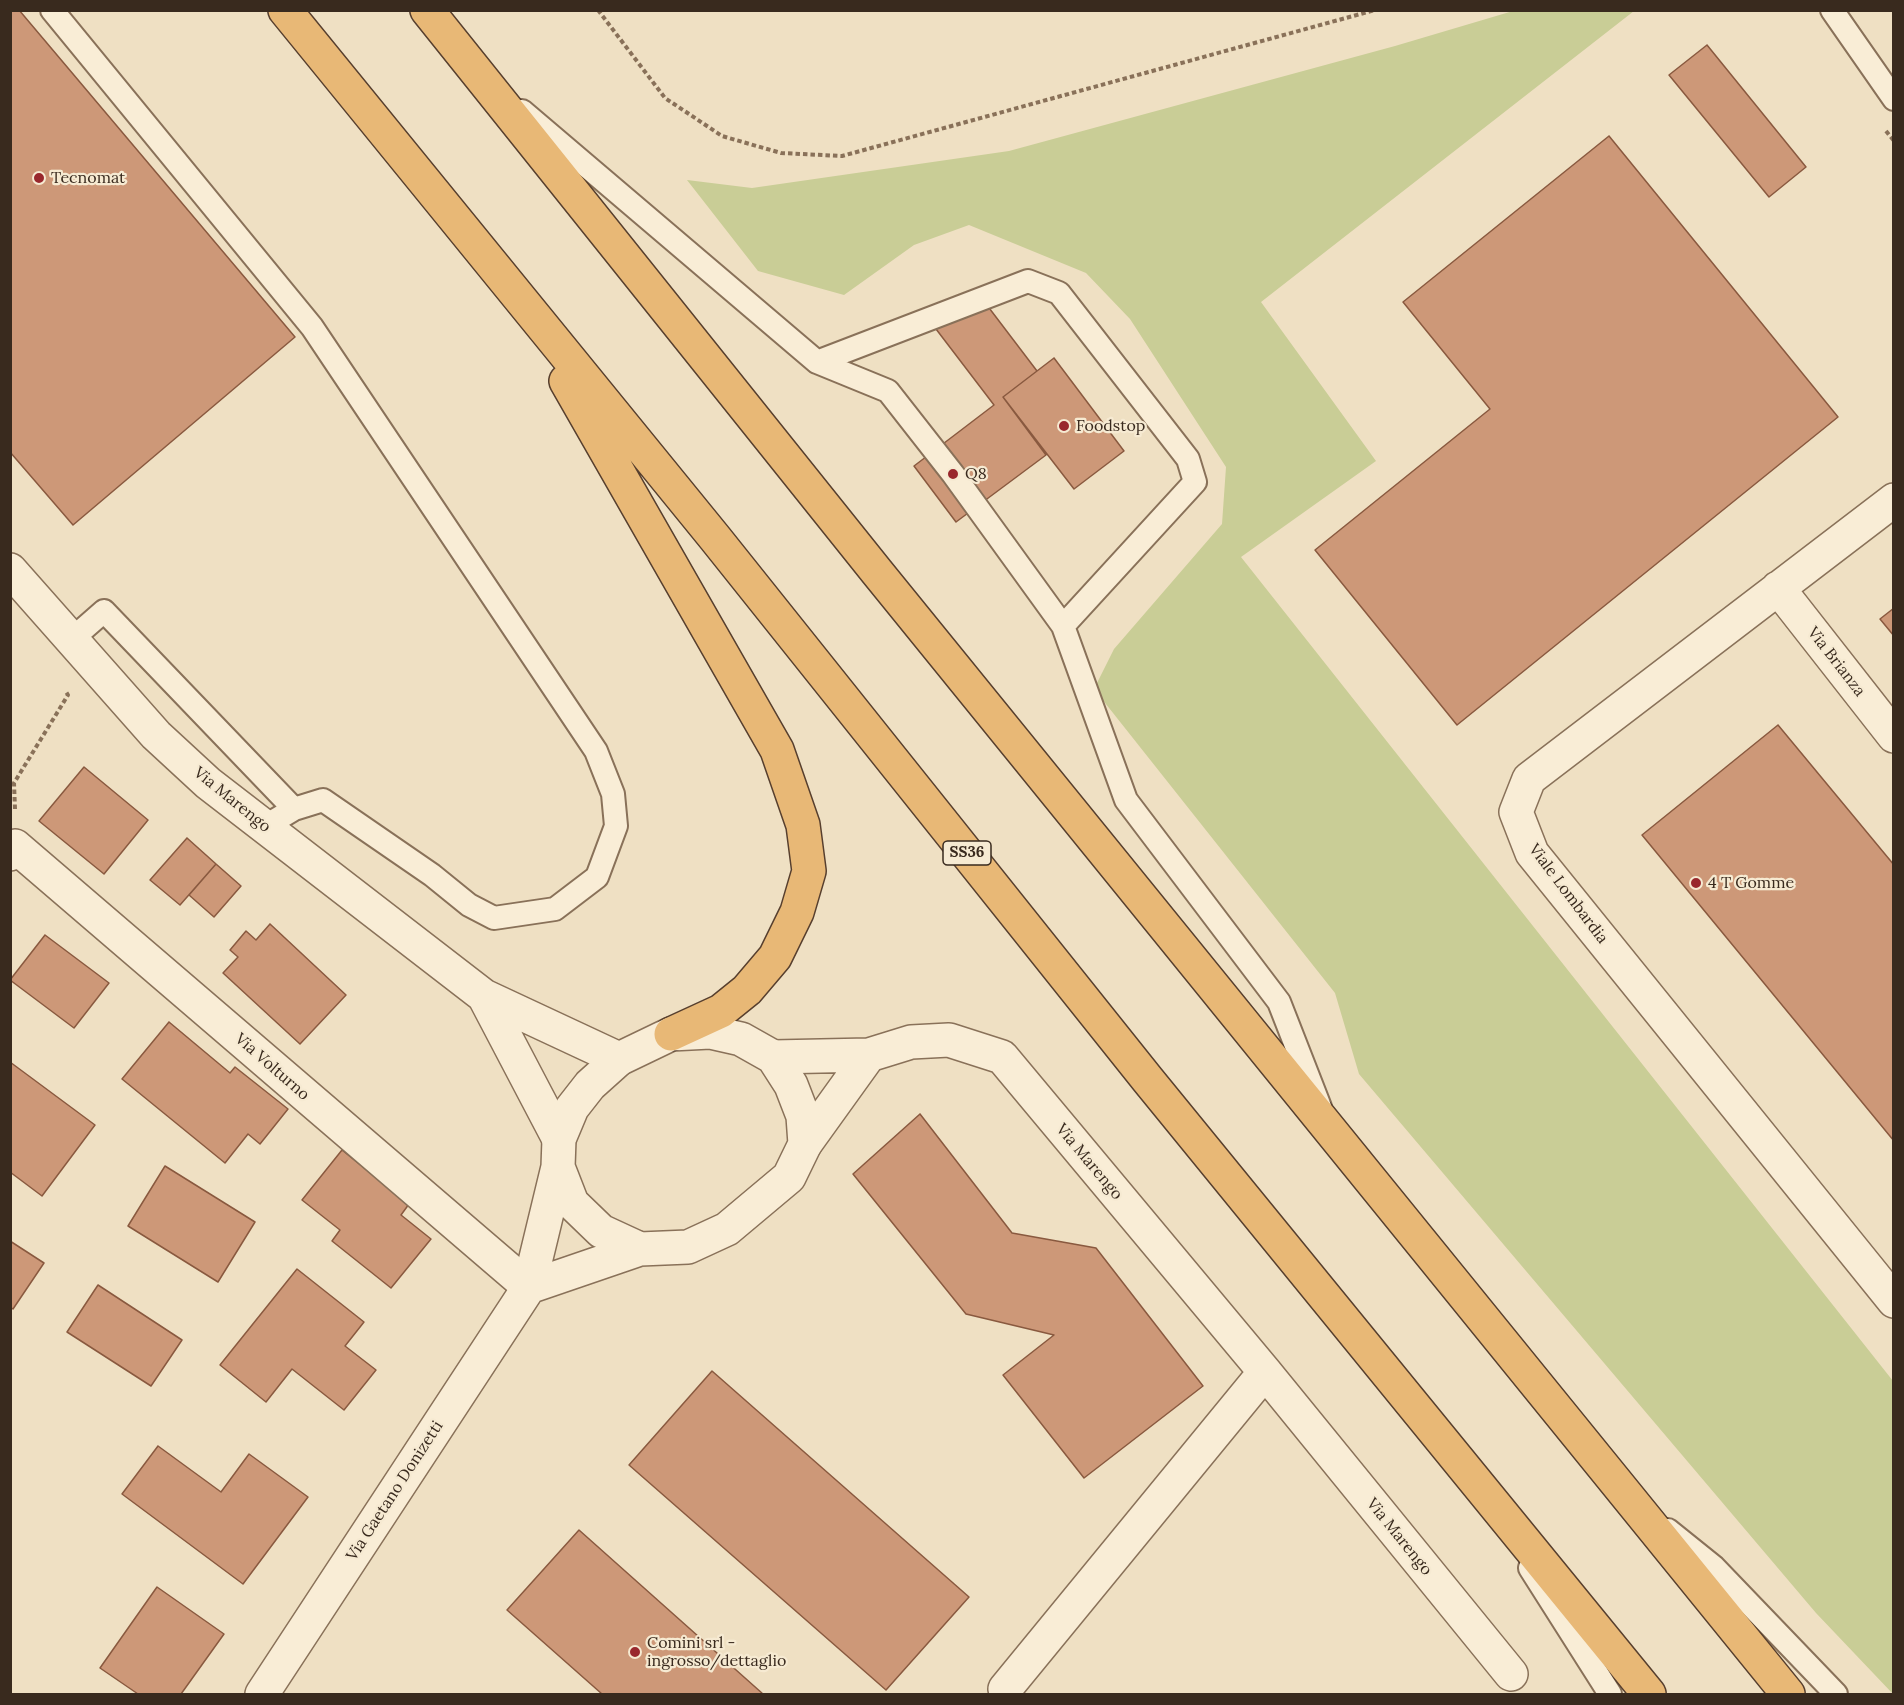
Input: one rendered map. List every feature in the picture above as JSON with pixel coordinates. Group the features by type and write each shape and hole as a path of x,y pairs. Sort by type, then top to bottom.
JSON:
{"highway":[{"name":"SS36","path":"285,10 715,537 1148,1080 1649,1695"},
{"path":"427,10 877,572 1328,1125 1788,1695"},
{"path":"521,302 777,750 803,825 809,871 797,912 775,957 747,990 721,1011 671,1034"}],"street":[{"name":"Viale Lombardia","path":"1893,500 1529,779 1516,812 1533,853 1893,1301"},
{"name":"Via Marengo","path":"10,570 156,735 208,783 484,996 619,1059"},
{"name":"Via Brianza","path":"1778,588 1893,736"},
{"name":"Via Volturno","path":"13,850 529,1287"},
{"name":"Via Marengo","path":"484,996 558,1153 572,1203 601,1231 640,1249"},
{"path":"671,1034 710,1032 741,1039 773,1058 791,1084 803,1116 805,1144"},
{"name":"Via Gaetano Donizetti","path":"262,1695 529,1287 558,1153 572,1108 590,1085 619,1059 671,1034"},
{"name":"Via Marengo","path":"773,1058 869,1055 910,1042 949,1040 1002,1057 1265,1372 1511,1674"},
{"path":"529,1287 640,1249 688,1247 728,1229 789,1178 805,1144 869,1055"},
{"path":"1005,1689 1265,1372"}],"lane":[{"path":"52,10 312,327 596,751 613,794 616,826 597,877 555,909 494,918 469,904 432,875 324,801 294,808 264,827"},
{"path":"1832,10 1893,99"},
{"path":"475,70 817,362 888,391 953,474 1063,626 1126,800 1279,1002 1328,1125"},
{"path":"817,362 1028,281 1059,292 1188,459 1195,482 1063,626"},
{"path":"72,639 104,611 294,808"},
{"path":"1480,1487 1610,1695"},
{"path":"1628,1497 1714,1567 1792,1645 1836,1695"}],"path":[{"path":"598,10 665,98 722,136 782,153 842,156 1375,10"},
{"path":"13,850 14,783 68,695 60,686"}],"green space":[{"path":"1513,11 1634,11 1261,302 1376,461 1241,557 1893,1381 1893,1694 1816,1613 1359,1074 1335,993 1094,689 1114,649 1222,524 1226,467 1130,319 1086,273 969,225 914,245 844,295 758,271 687,180 752,188 1009,151 1395,46"}],"building":[{"path":"10,10 19,10 295,337 73,525 10,452"},
{"path":"1707,45 1806,167 1769,197 1669,75"},
{"path":"1609,136 1838,417 1457,725 1315,550 1490,409 1403,302"},
{"path":"980,296 1037,371 1003,397 1046,455 956,522 914,466 994,405 936,329"},
{"path":"1054,358 1124,451 1074,489 1003,397"},
{"path":"1894,608 1894,636 1880,619"},
{"path":"1778,725 1894,865 1894,1141 1642,835"},
{"path":"84,767 148,820 104,874 39,821"},
{"path":"187,838 216,864 180,905 150,880"},
{"path":"216,864 241,886 214,917 189,895"},
{"path":"270,924 346,995 300,1044 223,973 238,957 230,950 246,931 256,940"},
{"path":"45,935 109,983 74,1028 10,980"},
{"path":"169,1022 230,1073 235,1067 288,1109 260,1144 248,1134 225,1163 122,1079"},
{"path":"10,1062 95,1125 42,1196 10,1172"},
{"path":"920,1114 1012,1233 1096,1248 1203,1386 1084,1478 1003,1375 1054,1335 966,1314 853,1174"},
{"path":"342,1150 409,1204 401,1215 431,1239 391,1288 332,1241 340,1230 302,1200"},
{"path":"165,1166 255,1222 218,1282 128,1226"},
{"path":"10,1241 44,1263 13,1309 10,1307"},
{"path":"297,1269 364,1322 345,1346 376,1370 344,1410 292,1369 266,1402 220,1365"},
{"path":"98,1285 182,1340 151,1386 67,1332"},
{"path":"712,1371 969,1597 886,1690 629,1465"},
{"path":"158,1446 221,1492 249,1454 308,1497 243,1584 122,1494"},
{"name":"Comini srl - ingrosso/dettaglio","path":"579,1530 763,1694 602,1694 507,1610"},
{"path":"157,1587 224,1634 181,1694 138,1694 100,1668"}],"place":[{"name":"Tecnomat","path":"39,178"},
{"name":"Foodstop","path":"1064,426"},
{"name":"Q8","path":"953,474"},
{"name":"4 T Gomme","path":"1696,883"},
{"name":"Comini srl - ingrosso/dettaglio","path":"635,1652"}]}
